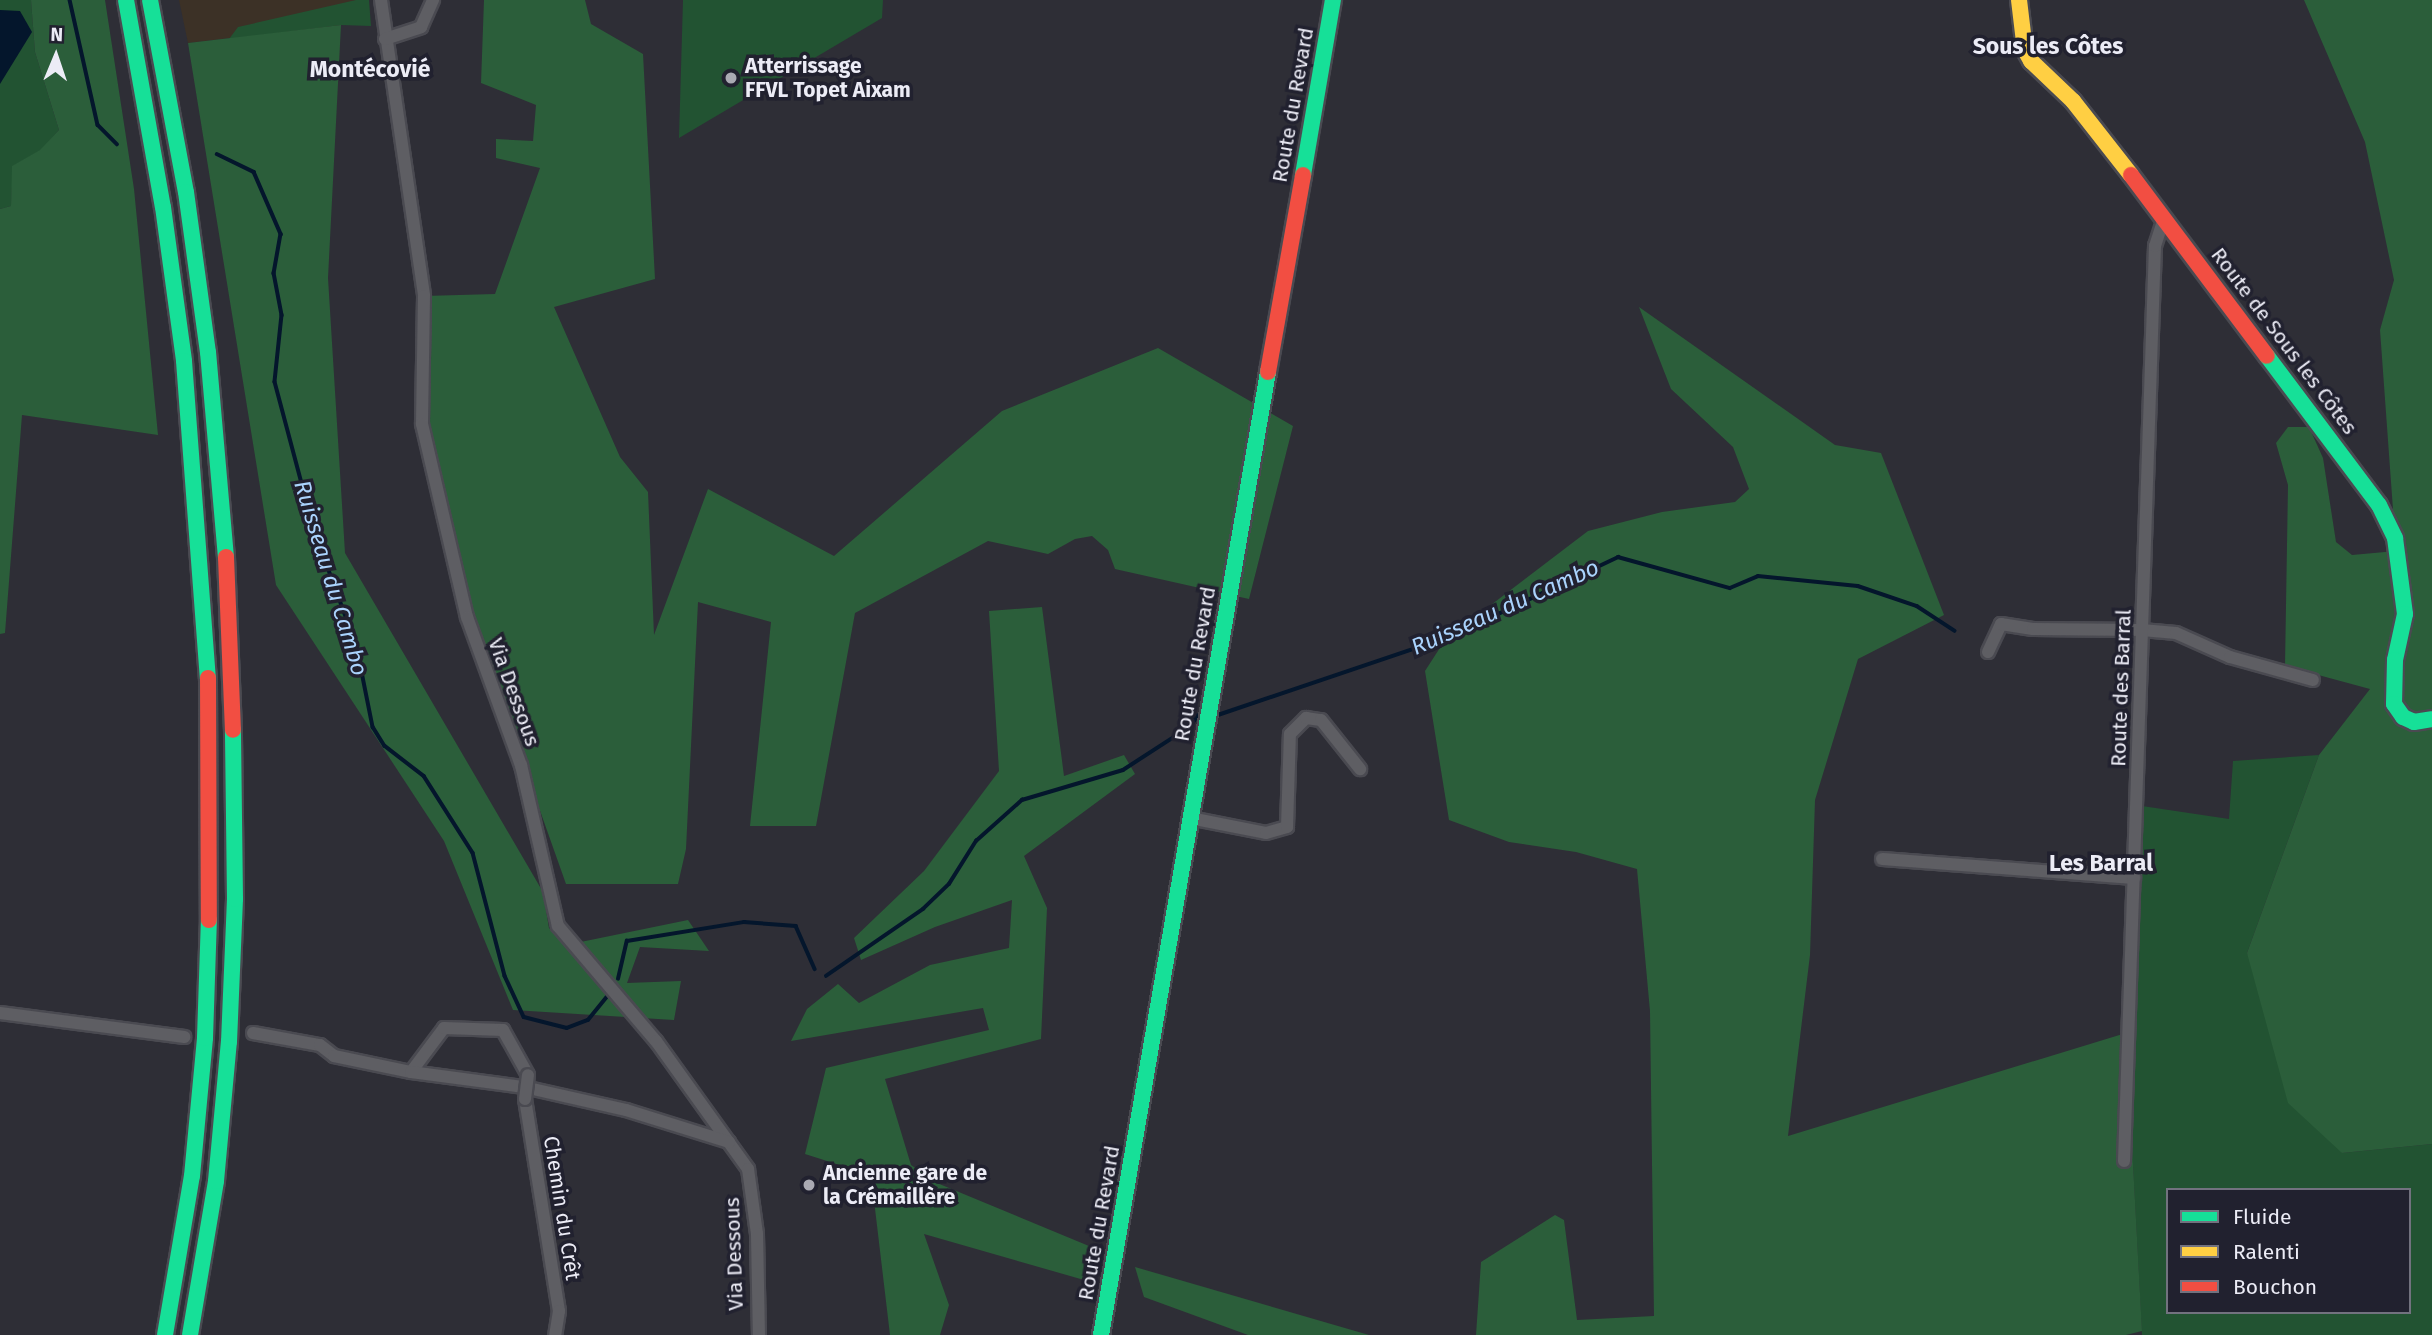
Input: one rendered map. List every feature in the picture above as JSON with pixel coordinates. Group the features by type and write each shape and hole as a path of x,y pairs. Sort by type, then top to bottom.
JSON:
{"main road":[{"path":"126,0 161,195 184,361 208,682 211,891 205,1038 192,1176 165,1335"},
{"path":"150,0 186,192 206,340 224,516 233,690 236,886 229,1042 214,1194 190,1335"},
{"name":"Route du Revard","path":"1101,1335 1333,0"},
{"name":"Route de Sous les Côtes","path":"2019,0 2025,50 2073,101 2379,505 2395,538 2404,583 2405,614 2395,660 2394,704 2403,718 2414,722 2432,719"}],"street":[{"name":"Via Dessous","path":"381,0 424,296 422,424 467,617 521,765 558,926 656,1041 748,1169 757,1234 759,1335"},
{"path":"385,39 421,27 433,0"},
{"name":"Route des Barral","path":"2124,1161 2155,246 2164,219"},
{"path":"1988,652 2001,624 2033,629 2142,630 2176,633 2230,657 2313,680"},
{"path":"1190,818 1266,833 1287,827 1290,734 1306,718 1321,720 1360,769"},
{"path":"1882,859 2134,878"},
{"path":"0,1013 184,1037"},
{"name":"Chemin du Crêt","path":"411,1072 444,1028 503,1030 528,1075 525,1099 557,1298 555,1335"},
{"path":"253,1033 320,1045 334,1056 411,1072 549,1093 626,1110 730,1142"}],"shaded area":[{"path":"179,0 360,0 341,25 188,43"}],"green space":[{"path":"0,0 31,0 35,52 59,130 41,150 13,166 11,206 0,209"},
{"path":"31,0 105,0 134,189 158,435 22,415 5,633 0,634 0,209 11,206 12,166 40,150 59,130 35,52"},
{"path":"356,0 369,0 371,26 341,25 229,39 238,27"},
{"path":"484,0 585,0 591,24 643,54 655,279 554,307 620,457 648,492 654,635 708,489 834,556 1002,411 1158,348 1293,426 1249,599 1115,569 1108,550 1092,536 1075,539 1048,554 988,541 855,613 816,826 750,826 771,622 698,602 686,849 678,884 566,884 460,585 422,424 424,296 495,294 540,168 496,158 496,139 533,141 536,105 481,83"},
{"name":"Atterrissage FFVL Topet Aixam","path":"683,0 883,0 882,18 679,138"},
{"path":"2304,0 2432,0 2432,1144 2342,1153 2288,1103 2247,953 2319,755 2370,689 2285,666 2288,485 2276,443 2288,427 2309,427 2323,458 2336,542 2352,555 2396,551 2380,330 2394,280 2365,142"},
{"path":"341,25 328,278 345,553 543,892 549,928 566,945 688,920 709,951 640,947 627,983 681,981 674,1020 513,1010 444,841 276,585 188,43"},
{"path":"1639,307 1835,445 1881,453 1944,615 1858,659 1815,800 1810,955 1788,1136 2126,1033 2142,1331 2126,1335 1476,1335 1481,1262 1555,1215 1564,1220 1577,1320 1654,1316 1650,1011 1637,869 1576,852 1509,842 1449,820 1425,671 1445,640 1588,531 1662,512 1735,502 1749,489 1733,447 1671,389"},
{"path":"1042,607 1064,776 1124,755 1135,774 1024,856 1047,908 1041,1039 885,1079 911,1165 937,1183 1101,1251 1091,1282 924,1234 949,1305 940,1335 890,1335 871,1175 805,1154 826,1068 989,1030 983,1008 791,1041 807,1009 838,984 859,1003 930,965 1009,948 1012,900 935,927 861,960 854,938 924,871 999,771 989,611"},
{"path":"2319,755 2247,953 2342,1153 2432,1144 2432,1335 2142,1335 2126,1033 2142,806 2229,819 2233,761"},
{"path":"1135,1267 1369,1335 1248,1335 1144,1297"}],"water":[{"path":"0,10 20,11 32,32 0,84"}],"waterway":[{"path":"70,0 98,125 117,144"},
{"name":"Ruisseau du Cambo","path":"217,154 254,172 281,234 274,273 282,315 275,382 315,532 357,647 373,727 385,746 424,776 473,853 505,976 524,1017 567,1028 588,1020 608,995"},
{"name":"Ruisseau du Cambo","path":"1215,716 1454,635 1618,557 1730,588 1758,576 1858,586 1917,606 1955,631"},
{"name":"Ruisseau du Cambo","path":"826,976 923,909 949,884 976,841 1022,800 1123,770 1191,726 1197,716"},
{"name":"Ruisseau du Cambo","path":"618,979 627,941 744,922 796,926 815,969"}],"traffic: fast":[{"path":"126,0 163,207 184,361 208,678"},
{"path":"150,0 186,192 208,352 226,557"},
{"path":"1303,175 1333,0"},
{"path":"2267,356 2379,505 2395,538 2405,614 2395,660 2394,704 2403,717 2414,722 2432,719"},
{"path":"1101,1335 1268,372"},
{"path":"190,1335 216,1181 229,1042 235,899 233,730"},
{"path":"165,1335 192,1176 205,1038 209,920"}],"traffic: slow":[{"path":"2019,0 2025,50 2031,61 2073,101 2131,175"}],"traffic: jam":[{"path":"1268,372 1303,175"},
{"path":"2131,175 2267,356"},
{"path":"226,557 233,730"},
{"path":"208,678 209,920"}],"place":[{"name":"Atterrissage FFVL Topet Aixam","path":"731,78"},
{"name":"Ancienne gare de la Crémaillère","path":"809,1185"}],"district":[{"name":"Sous les Côtes","path":"2048,46"},
{"name":"Montécovié","path":"370,69"},
{"name":"Les Barral","path":"2101,863"}]}
